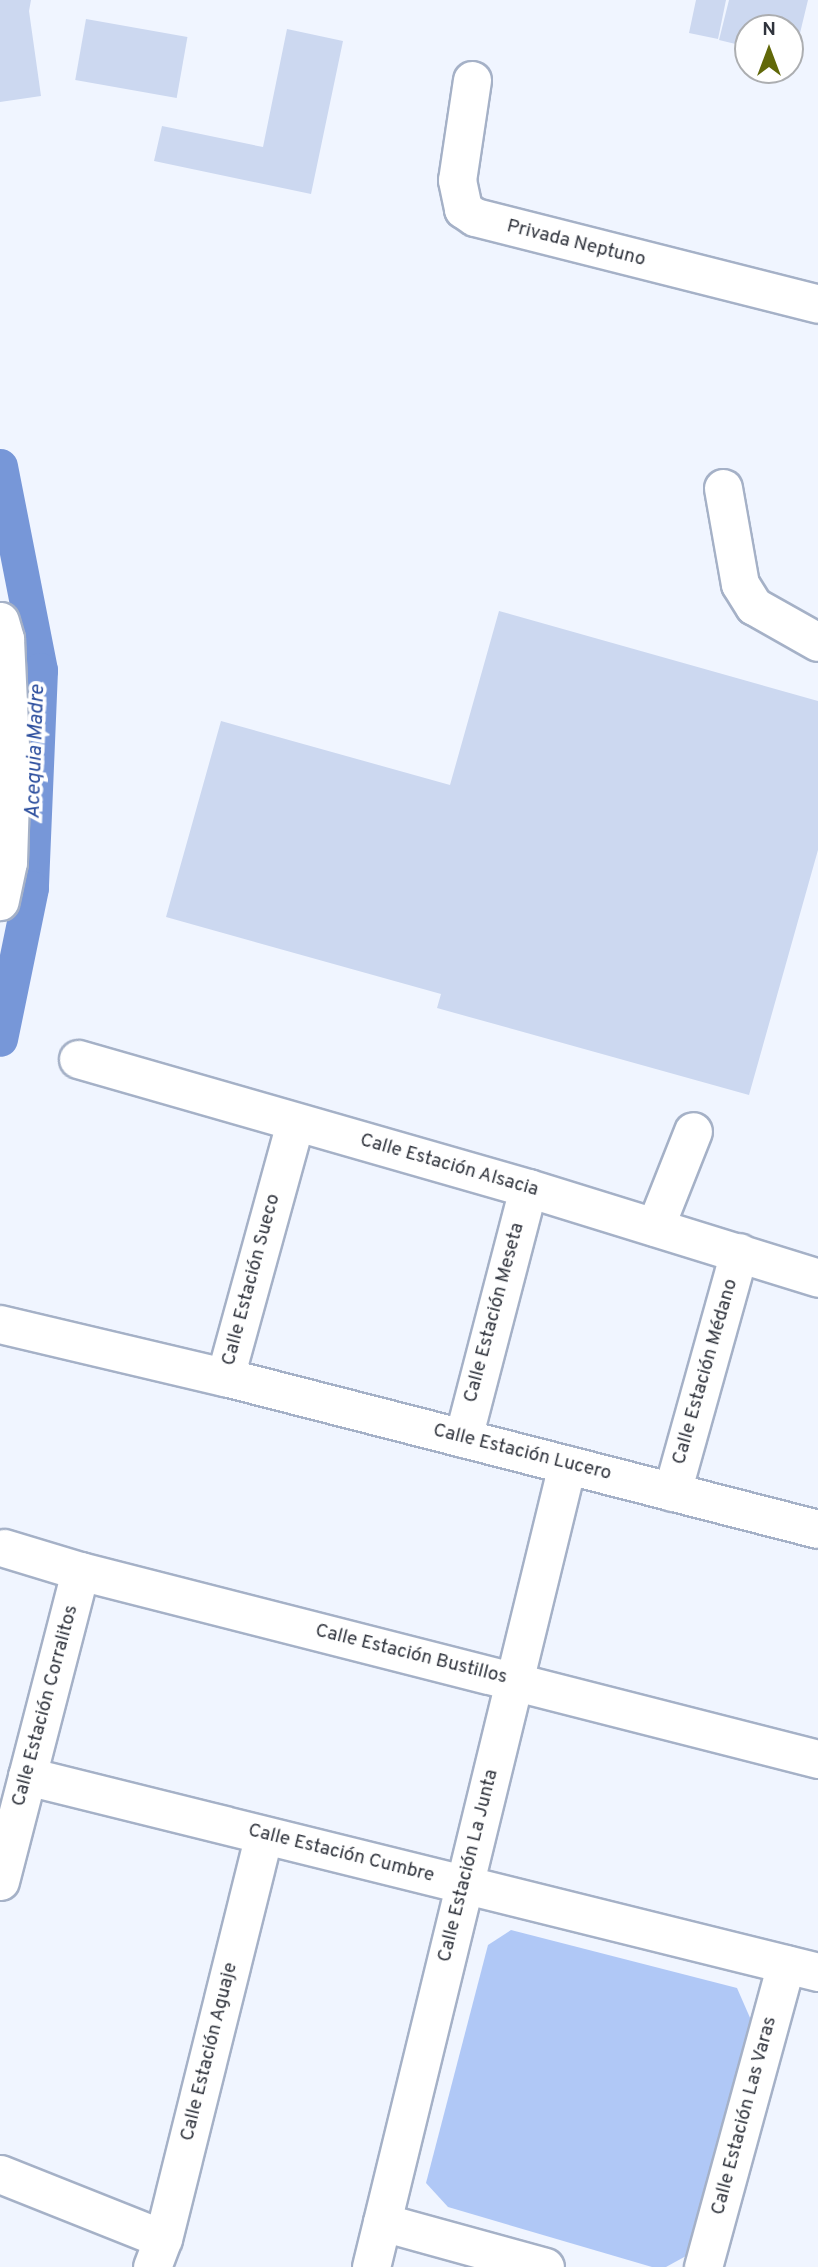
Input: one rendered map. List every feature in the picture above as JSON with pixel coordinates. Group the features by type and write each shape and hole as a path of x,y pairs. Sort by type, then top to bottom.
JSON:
{"street":[{"name":"Privada Neptuno","path":"472,80 457,180 463,209 475,217 818,304"},
{"path":"723,488 740,584 754,606 818,642"},
{"path":"0,621 5,639 11,766 8,862 0,901"},
{"name":"Calle Estación Alsacia","path":"78,1059 528,1188 818,1278"},
{"name":"Calle Estación Sueco","path":"0,1324 225,1377 295,1122"},
{"path":"655,1227 693,1131"},
{"name":"Calle Estación Meseta","path":"463,1438 528,1188"},
{"name":"Calle Estación Médano","path":"673,1492 739,1252"},
{"name":"Calle Estación Lucero","path":"225,1377 818,1529"},
{"name":"Calle Estación La Junta","path":"371,2267 567,1465"},
{"name":"Calle Estación Bustillos","path":"4,1548 80,1571 818,1759"},
{"name":"Calle Estación Corralitos","path":"0,1881 80,1571"},
{"name":"Calle Estación Cumbre","path":"27,1776 802,1968"},
{"name":"Calle Estación Aguaje","path":"157,2253 264,1835"},
{"name":"Calle Estación Las Varas","path":"704,2267 802,1968"},
{"path":"0,2175 157,2253"},
{"path":"382,2222 545,2267"}],"shaded area":[{"path":"511,1930 737,1988 751,2020 686,2256 666,2267 652,2267 448,2207 426,2183 488,1945"}],"building":[{"path":"0,0 31,0 29,11 41,96 0,102"},
{"path":"696,0 726,0 718,39 689,33"},
{"path":"729,0 808,0 804,17 804,14 734,14 734,44 719,40"},
{"path":"86,19 187,37 177,98 75,80"},
{"path":"287,29 343,41 311,194 154,161 162,126 263,147"},
{"path":"499,611 818,701 818,850 749,1095 437,1008 441,994 166,917 221,721 450,785"}],"waterway":[{"name":"Acequia Madre","path":"0,466 40,670 31,888 0,1039"}]}
